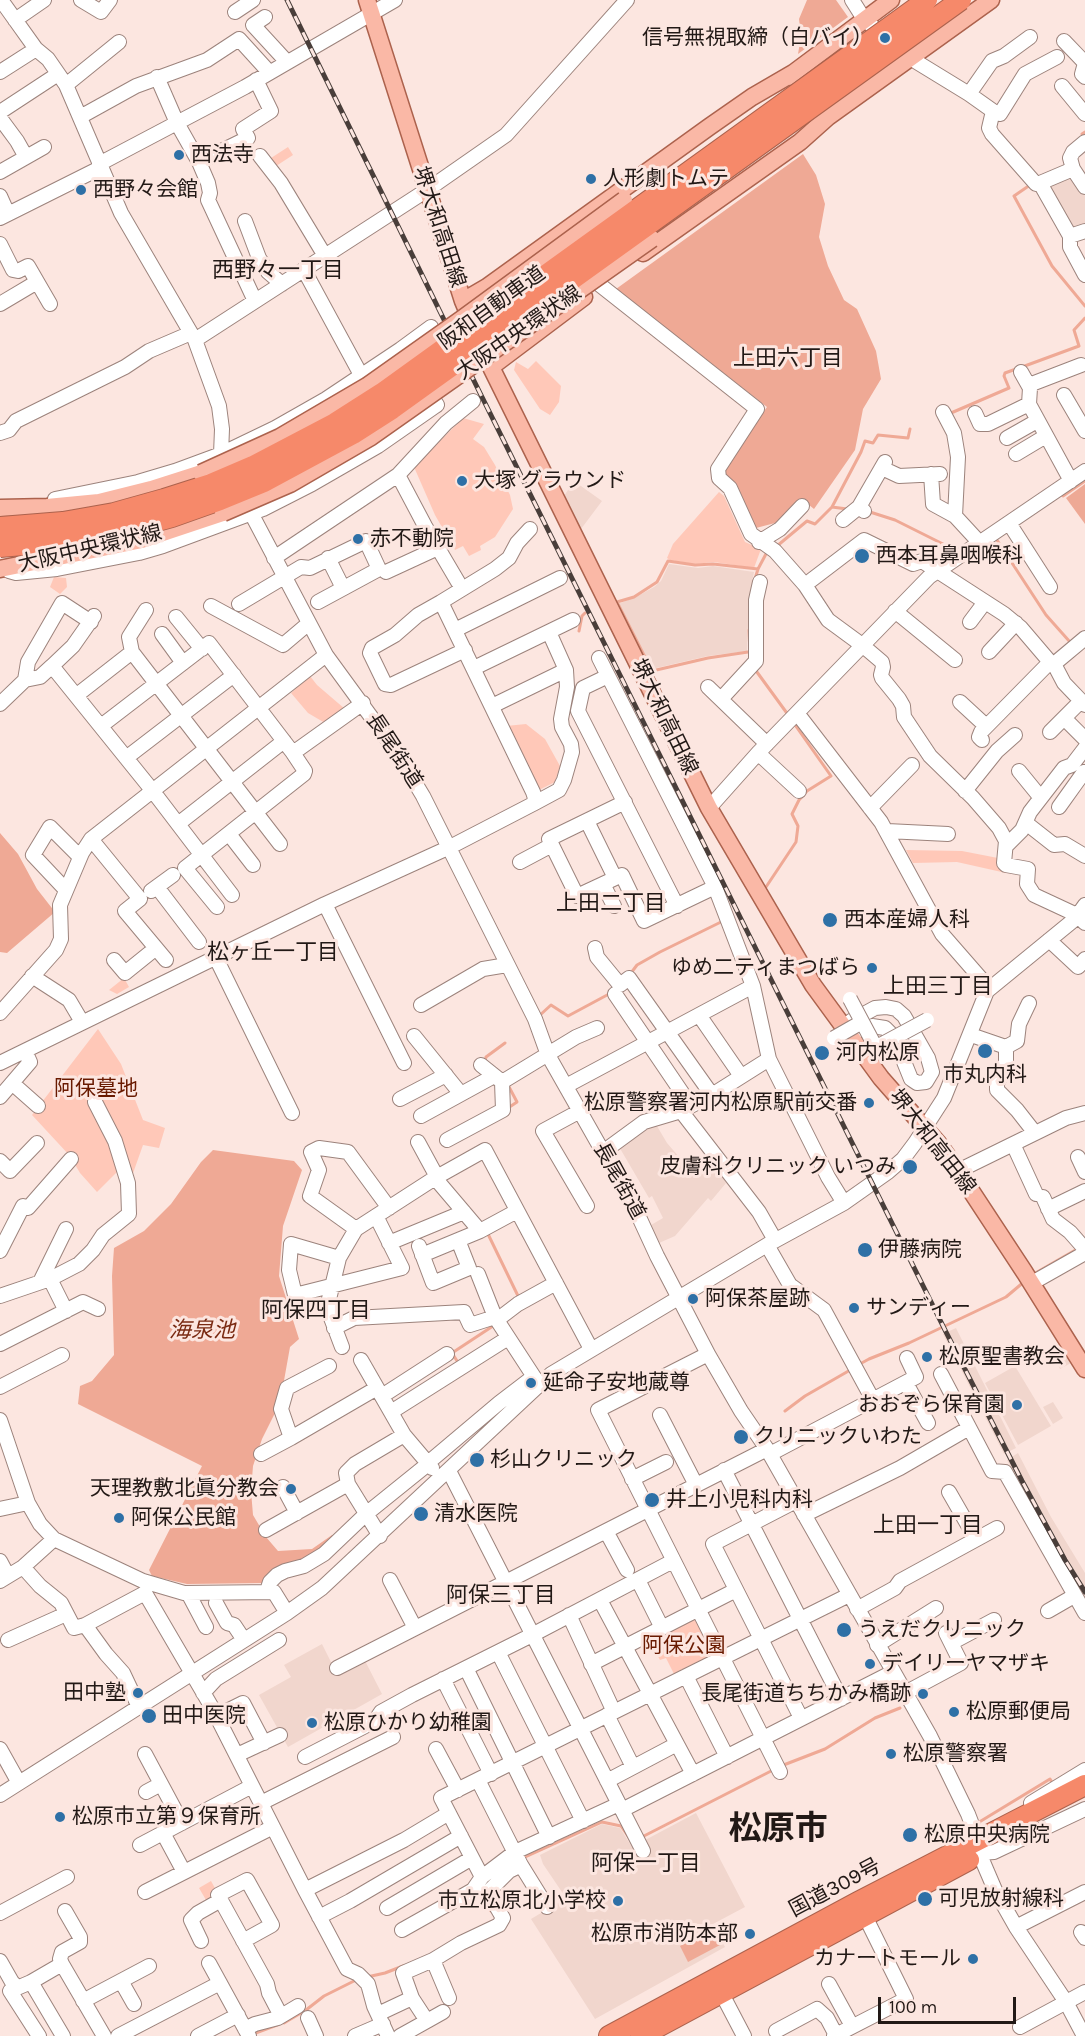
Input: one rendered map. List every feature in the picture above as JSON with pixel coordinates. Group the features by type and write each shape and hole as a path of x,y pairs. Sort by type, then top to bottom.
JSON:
{"highway":[{"name":"阪和自動車道","path":"0,527 63,522 114,513 164,499 211,484 253,466 335,423 382,393 927,0"},
{"name":"阪和自動車道","path":"0,547 69,541 125,530 172,517 264,482 353,434 392,409 961,0"},
{"name":"国道309号","path":"609,2036 862,1910 979,1847 1085,1785"},
{"name":"国道309号","path":"979,1847 1085,1794"},
{"name":"国道309号","path":"641,2036 722,1994 862,1910"}],"main road":[{"name":"大阪中央環状線","path":"0,508 47,507 99,502 151,489 201,473 280,437 367,386 463,318 743,114 891,0"},
{"name":"大阪中央環状線","path":"0,569 142,540 223,513 290,484 371,437 991,0"},
{"name":"堺大和高田線","path":"369,8 463,301 491,367 709,808 841,1036 938,1143 1029,1279 1085,1369"},
{"path":"463,301 485,288 752,97 795,72"},
{"path":"491,367 600,285 800,142 828,117"}],"street":[{"path":"1,0 36,50 48,60 62,80 81,117 121,213 193,336 219,406 222,429 221,454"},
{"path":"15,20 44,0"},
{"path":"81,0 101,12 110,0"},
{"path":"235,12 253,0"},
{"path":"0,196 4,216 256,80 369,8 378,9 395,0"},
{"path":"0,433 9,430 16,421 125,368 149,351 193,336 255,301 427,190 506,135 627,0"},
{"path":"852,0 864,19 908,59 969,94 993,111 989,128 992,134 1036,184 1073,168"},
{"path":"265,17 253,25 287,62"},
{"path":"969,94 993,61 1030,37"},
{"path":"81,117 121,94 207,60 239,39 269,72"},
{"path":"1064,41 1085,63 1082,74 1085,77"},
{"path":"0,112 62,80 119,42"},
{"path":"0,72 36,50"},
{"path":"1000,114 1025,74 1056,57"},
{"path":"157,78 177,123 199,162 208,183 210,193 208,200 255,301"},
{"path":"199,162 248,138 243,129 271,111 256,80"},
{"path":"1062,86 1085,114"},
{"path":"0,118 26,157"},
{"path":"1085,142 1073,152 1070,158 1073,168 1085,187"},
{"path":"0,171 44,147"},
{"path":"260,156 281,183 325,256"},
{"path":"1040,183 1070,236 1070,247 1085,275"},
{"path":"244,221 259,258 268,272 282,285"},
{"path":"1070,236 1085,231"},
{"path":"0,244 13,270 18,272 28,266 50,304"},
{"path":"304,270 361,375"},
{"path":"0,304 37,282"},
{"path":"600,285 758,409 718,469 720,478 730,488 751,534 759,542 775,551 805,585 828,620 882,662 883,667 880,671 882,678 899,699 903,706 904,717 930,756 999,828 1007,845"},
{"path":"0,508 96,492 175,471 221,454 275,428 326,399 431,327"},
{"path":"0,569 16,573 57,569 139,553 250,513 312,484 378,446 437,405 401,349"},
{"path":"1029,385 1082,365"},
{"path":"1022,372 1029,385 1029,404 1071,481"},
{"path":"1064,395 1085,431"},
{"path":"274,558 398,475 446,423 473,401"},
{"path":"976,422 988,424 1029,404"},
{"path":"434,407 446,423"},
{"path":"943,412 954,433 958,457 955,516"},
{"path":"1007,438 1037,421"},
{"path":"1016,454 1046,436"},
{"name":"長尾街道","path":"221,454 250,513 327,655 363,703 407,769 450,847 535,1019 548,1055 630,1197 657,1256 708,1354 741,1412 768,1452 930,1736 968,1814 995,1890 1016,1927 1066,2002 1084,2036"},
{"path":"843,520 861,509 883,465 899,476 936,474 933,504 955,516 979,542"},
{"path":"709,808 862,645 938,570 1085,471"},
{"path":"398,475 458,582"},
{"path":"759,542 780,529 802,506"},
{"path":"1009,523 1050,587"},
{"path":"465,650 391,685 385,684 370,653 372,648 395,635 418,615 495,569 509,558 517,543 530,529"},
{"path":"805,585 864,540 913,564 922,561 938,570 1016,623 1052,663 1064,683 1083,703 1050,732"},
{"path":"239,603 301,567 310,568 366,541 379,569 318,602"},
{"path":"386,572 438,548"},
{"path":"328,558 343,588"},
{"path":"455,630 560,578"},
{"path":"721,699 756,661 756,600 760,582"},
{"path":"441,602 535,795 533,804"},
{"path":"970,622 986,602"},
{"path":"0,704 25,680 40,677 73,646 93,619 62,603 28,662 25,680"},
{"path":"211,606 284,645 309,623"},
{"path":"146,610 129,637 132,652 279,844"},
{"path":"895,611 955,660"},
{"path":"176,617 202,649"},
{"path":"474,668 573,620"},
{"path":"989,652 1016,623"},
{"path":"0,1063 325,904 450,847 559,790 572,752 571,744 561,723 567,687 566,670 549,632"},
{"path":"162,634 183,663"},
{"path":"101,726 209,643 305,771 185,868 217,907"},
{"path":"960,702 984,733 1052,663 1083,644"},
{"path":"77,695 132,652"},
{"path":"0,1013 56,950 61,939 60,904 80,857 91,839 327,655"},
{"path":"599,658 715,887 753,986 769,1059 828,1177 844,1203"},
{"path":"52,666 152,790 232,895"},
{"path":"492,706 566,670"},
{"path":"126,758 234,675"},
{"path":"608,676 584,688 578,711 677,906"},
{"path":"708,687 721,699 799,791"},
{"path":"293,753 363,703"},
{"path":"793,717 870,807 887,831 942,934 983,981 987,990"},
{"path":"1064,718 1085,739"},
{"path":"965,791 997,751 1015,735"},
{"path":"178,824 284,741"},
{"path":"1059,807 1080,770 1085,748"},
{"path":"870,807 912,765"},
{"path":"267,1591 270,1582 277,1575 317,1559 366,1514 500,1403 771,1242 844,1203 895,1166 924,1130 944,1098 987,990 1082,914 1031,892 1027,884 1028,869 1004,863 1007,845 1026,823 1030,812 1064,768 1080,770"},
{"path":"1019,771 1041,798"},
{"path":"625,802 549,839 577,896 622,874 644,921 715,887"},
{"path":"586,821 609,881 614,906"},
{"path":"1026,823 1054,845 1065,844 1085,856"},
{"path":"66,890 33,855 50,827 80,857"},
{"path":"887,831 948,834"},
{"path":"229,834 253,865"},
{"path":"91,839 140,899"},
{"path":"520,862 552,845"},
{"path":"166,960 125,911 173,876"},
{"path":"157,887 199,942"},
{"path":"325,904 404,1063"},
{"path":"1048,940 1078,967 1085,959"},
{"path":"114,960 125,973 156,948"},
{"path":"595,948 597,957 620,985 629,978 712,1095"},
{"path":"216,958 292,1113"},
{"path":"420,1005 483,969 507,965"},
{"path":"32,976 69,1000 82,1022"},
{"path":"566,1086 753,986"},
{"path":"615,994 648,1043 686,1109 759,1212 790,1286 824,1310 873,1400"},
{"path":"850,999 876,1049 927,1020"},
{"path":"971,1035 1006,1047 1017,1041 1020,1024 1029,1003"},
{"path":"881,1007 896,1009 906,1019 928,1058 931,1076 922,1083 911,1079 894,1037 882,1027 869,1026 841,1036 851,1021 859,1016 881,1007"},
{"path":"699,1015 741,1076"},
{"path":"841,1036 862,1022"},
{"path":"421,1116 461,1094 548,1055 576,1037 597,1028"},
{"path":"414,1036 461,1094"},
{"path":"1006,1047 1006,1066 997,1083 997,1090 1035,1133"},
{"path":"0,1097 30,1062 25,1051"},
{"path":"603,1152 644,1122 686,1109 769,1059"},
{"path":"447,1140 502,1110 498,1079 481,1065"},
{"path":"399,1100 446,1075"},
{"path":"12,1083 38,1106"},
{"path":"0,1296 45,1280 79,1264 93,1250 103,1235 129,1214 128,1183 125,1172 115,1141 95,1102"},
{"path":"580,1111 543,1131 587,1206"},
{"path":"958,1171 1066,1118 1085,1113"},
{"path":"418,1142 436,1178 480,1231"},
{"path":"2,1166 10,1171 37,1143"},
{"path":"1013,1144 1053,1219 1083,1248 1029,1279"},
{"path":"356,1229 310,1196 319,1170 311,1152 319,1148 348,1152 389,1208"},
{"path":"342,1347 334,1328 329,1299 339,1258 356,1229 485,1150 591,1349"},
{"path":"1078,1157 1085,1172"},
{"path":"2,1242 23,1206 28,1208 71,1159"},
{"path":"1042,1200 1085,1191"},
{"path":"458,1240 469,1268 433,1283 421,1250 458,1240 518,1211"},
{"path":"389,1243 464,1212"},
{"path":"339,1258 291,1244 289,1270 295,1295 402,1268 376,1216"},
{"path":"45,1280 66,1229"},
{"path":"478,1274 496,1319 536,1381"},
{"path":"45,1280 66,1311"},
{"path":"334,1328 354,1318 464,1312 470,1325 496,1319 556,1283"},
{"path":"0,1344 83,1302 98,1309"},
{"path":"391,1413 508,1338"},
{"path":"261,1454 447,1354"},
{"path":"708,1354 598,1410 777,1767"},
{"path":"0,1387 62,1356"},
{"path":"337,1668 724,1470 768,1452 906,1383 916,1377 907,1358"},
{"path":"361,1360 404,1436 428,1463 445,1475 505,1582 639,1843"},
{"path":"291,1438 281,1409 287,1388 329,1366"},
{"path":"941,1374 992,1471 1005,1472 1085,1613"},
{"path":"0,1795 287,1613 322,1588 445,1475 536,1381"},
{"path":"906,1383 928,1423"},
{"path":"660,1415 696,1485"},
{"path":"0,1420 28,1503 40,1524 54,1539 143,1581 188,1593 274,1592 287,1613"},
{"path":"804,1515 900,1468 969,1428"},
{"path":"380,1536 348,1484 346,1473 348,1469 404,1436"},
{"path":"632,1479 666,1462"},
{"path":"724,1470 841,1699"},
{"path":"266,1530 348,1484"},
{"path":"283,1487 297,1513"},
{"path":"950,1492 976,1539"},
{"path":"796,1501 713,1545 801,1718"},
{"path":"0,1509 28,1503"},
{"path":"857,1609 895,1588 900,1581 998,1528"},
{"path":"606,1531 627,1570"},
{"path":"0,1561 4,1578 23,1567 54,1539"},
{"path":"305,1757 375,1721 381,1712 443,1679 674,1561"},
{"path":"23,1567 40,1586 61,1603 74,1628 85,1625 145,1593 217,1716 304,1890 347,1969 362,1978 383,2025"},
{"path":"390,1580 415,1628"},
{"path":"638,1580 662,1628"},
{"path":"591,1664 736,1590"},
{"path":"188,1593 206,1627"},
{"path":"482,1878 441,1798 849,1595"},
{"path":"1048,1611 1074,1596"},
{"path":"600,1600 693,1774"},
{"path":"216,1603 227,1623 234,1625 244,1640"},
{"path":"878,1645 936,1608"},
{"path":"8,1640 66,1614"},
{"path":"568,1615 591,1664 633,1767"},
{"path":"905,1693 961,1663 948,1638 994,1620"},
{"path":"85,1625 123,1673 139,1707"},
{"path":"203,1693 216,1679 279,1640"},
{"path":"498,1652 583,1821"},
{"path":"466,1668 549,1837"},
{"path":"402,1930 473,1890 482,1878 518,1859 549,1837 693,1774 893,1672"},
{"path":"686,1676 727,1757"},
{"path":"443,1679 518,1859 547,1907"},
{"path":"217,1716 243,1703 264,1743"},
{"path":"237,1755 280,1735"},
{"path":"261,1803 393,1737"},
{"path":"607,1781 677,1744"},
{"path":"0,1749 20,1782"},
{"path":"436,1749 458,1790"},
{"path":"145,1754 182,1823"},
{"path":"1085,1770 995,1825 979,1847 994,1852 1085,1809"},
{"path":"146,1792 161,1784"},
{"path":"140,1845 252,1786"},
{"path":"304,1890 404,1840 449,1814"},
{"path":"145,1892 273,1827"},
{"path":"163,1833 184,1872"},
{"path":"319,1917 461,1836"},
{"path":"387,1908 472,1858"},
{"path":"427,2021 412,1998 403,1973 499,1925 503,1917 488,1892 518,1859"},
{"path":"0,1913 67,1877"},
{"path":"243,1941 272,1925 247,1880 218,1895 282,2016"},
{"path":"1016,1927 1085,1892"},
{"path":"201,1941 191,1920 198,1913 221,1900"},
{"path":"776,2031 817,2009 827,2018 835,2035 906,1999 862,1910"},
{"path":"65,1911 80,1936 80,1942 62,1952 60,1959 104,2036"},
{"path":"0,1960 12,1982 18,1987"},
{"path":"433,1960 449,1998"},
{"path":"209,1963 247,2032 298,2006"},
{"path":"39,2036 10,1992 62,1964"},
{"path":"83,2001 149,1966"},
{"path":"121,1981 134,2004"},
{"path":"31,1982 63,2036"},
{"path":"118,2036 142,2031 220,1983"},
{"path":"830,1984 852,2026"},
{"path":"1020,2027 1085,1992"},
{"path":"722,1994 744,2036"},
{"path":"355,2036 383,2025 412,1998"},
{"path":"400,2036 443,2012"},
{"path":"198,2036 238,2015"},
{"path":"308,2018 316,2036"}],"shaded area":[{"path":"1074,177 1085,196 1085,227 1071,232 1045,188"},
{"path":"574,481 602,501 581,529 564,496"},
{"path":"1085,484 1085,524 1066,498"},
{"path":"669,564 698,568 713,566 754,572 749,599 747,651 708,656 652,669 618,604 654,587 661,581"},
{"path":"654,1121 667,1143 692,1172 698,1173 718,1168 726,1183 711,1201 708,1198 675,1236 659,1243 651,1225 663,1218 652,1196 649,1198 618,1145"},
{"path":"956,1328 1016,1448 1004,1454 943,1334"},
{"path":"1060,1343 1071,1363 1060,1369 1049,1349"},
{"name":"おおぞら保育園","path":"1015,1366 1051,1426 1018,1445 985,1383"},
{"path":"1053,1402 1063,1418 1053,1424 1043,1407"},
{"path":"1018,1453 1051,1517 1085,1573 1085,1598 1041,1524 1007,1460"},
{"path":"322,1644 334,1668 361,1653 382,1694 288,1747 259,1695 291,1677 284,1665"},
{"path":"696,1813 745,1907 713,1924 725,1947 595,2019 531,1919 566,1898 543,1864 540,1855 602,1824 620,1828 632,1847"}],"green space":[{"path":"288,147 293,155 273,168 268,160"},
{"path":"536,361 561,386 559,402 550,415 540,409 514,370 516,362 528,369"},
{"name":"大塚 グラウンド","path":"463,418 484,424 473,439 484,447 495,465 510,495 513,509 495,537 480,546 481,550 469,556 463,546 455,550 435,515 414,467"},
{"path":"719,492 724,496 745,542 761,549 754,568 714,562 694,564 667,558 673,544"},
{"path":"54,577 66,578 67,587 60,594 50,587"},
{"path":"310,676 345,709 325,723 308,713 291,693"},
{"path":"526,724 545,739 560,766 555,782 537,791 506,726"},
{"path":"906,850 962,851 1003,859 1010,869 1006,873 957,862 913,863"},
{"path":"124,978 129,987 117,994 109,990"},
{"name":"阿保墓地","path":"98,1029 121,1064 143,1120 165,1128 159,1148 143,1145 132,1176 119,1170 97,1192 80,1173 70,1156 32,1115"},
{"name":"阿保公園","path":"689,1616 697,1619 714,1653 713,1658 676,1678 666,1658 660,1660 648,1638"},
{"path":"211,1881 216,1890 214,1896 206,1900 199,1888"}],"water":[{"path":"807,0 836,0 848,17 798,54 801,36 799,19"},
{"path":"803,154 816,175 825,204 819,237 828,266 844,300 857,309 876,351 881,379 863,409 855,450 814,509 803,500 775,523 756,528 735,482 725,476 724,468 767,407 616,289"},
{"path":"0,833 18,854 37,889 55,912 7,953 0,952"},
{"name":"海泉池","path":"213,1150 294,1161 302,1170 283,1226 279,1276 299,1339 290,1347 280,1403 262,1439 253,1466 251,1491 253,1515 266,1537 278,1551 312,1549 332,1535 335,1539 313,1559 263,1583 187,1584 152,1576 149,1570 202,1466 78,1404 80,1386 92,1381 114,1355 112,1276 114,1248 144,1231 171,1204 201,1162"},
{"path":"712,1929 720,1945 688,1962 680,1946"}],"waterway":[{"path":"1030,185 1014,196 1052,266 1085,306"},
{"path":"1022,367 1079,346 1074,330 1085,318"},
{"path":"951,413 1009,388 1005,373 1016,369"},
{"path":"832,507 865,441 873,443 878,435 908,438 910,429"},
{"path":"1063,496 1085,481"},
{"path":"777,546 807,521 815,524 832,507 847,509"},
{"path":"870,512 895,520 953,549"},
{"path":"997,540 1046,615 1070,642"},
{"path":"748,652 708,658 652,671 617,602 634,597 657,582 668,561 758,569 767,552"},
{"path":"755,579 758,569"},
{"path":"579,631 582,616 585,613"},
{"path":"749,630 750,656"},
{"path":"754,668 789,716"},
{"path":"766,887 796,842 798,826 792,814 799,800 807,791 831,776 793,722"},
{"path":"631,973 637,965 723,921"},
{"path":"539,1016 551,1005 568,1016 609,994"},
{"path":"485,1061 486,1057 505,1043"},
{"path":"508,1085 517,1102 508,1108"},
{"path":"487,1232 519,1298"},
{"path":"1032,1275 1079,1248"},
{"path":"858,1365 1006,1297 1025,1281"},
{"path":"457,1365 459,1364 452,1353 493,1326"},
{"path":"785,1411 805,1396 852,1369"},
{"path":"781,1766 825,1749 875,1718 900,1708"},
{"path":"640,1838 775,1769"},
{"path":"976,1824 1050,1779 1053,1784"},
{"path":"523,1858 602,1822 621,1826 630,1839"},
{"path":"479,1891 491,1911"},
{"path":"367,1977 403,1966"},
{"path":"284,2023 324,1996 358,1979"},
{"path":"253,2034 277,2025"}],"railway":[{"path":"287,0 946,1332 1022,1481 1085,1592"}],"place":[{"name":"信号無視取締（白バイ）","path":"885,38"},
{"name":"西法寺","path":"179,155"},
{"name":"人形劇トムテ","path":"591,179"},
{"name":"西野々会館","path":"81,190"},
{"name":"大塚 グラウンド","path":"462,481"},
{"name":"赤不動院","path":"358,539"},
{"name":"西本耳鼻咽喉科","path":"862,556"},
{"name":"西本産婦人科","path":"830,920"},
{"name":"ゆめ二ティまつばら","path":"872,968"},
{"name":"市丸内科","path":"985,1051"},
{"name":"河内松原","path":"822,1053"},
{"name":"松原警察署河内松原駅前交番","path":"869,1103"},
{"name":"皮膚科クリニック いつみ","path":"910,1167"},
{"name":"伊藤病院","path":"865,1250"},
{"name":"阿保茶屋跡","path":"693,1299"},
{"name":"サンディー","path":"854,1308"},
{"name":"松原聖書教会","path":"927,1357"},
{"name":"延命子安地蔵尊","path":"531,1383"},
{"name":"おおぞら保育園","path":"1017,1405"},
{"name":"クリニックいわた","path":"741,1437"},
{"name":"杉山クリニック","path":"477,1460"},
{"name":"天理教敷北眞分教会","path":"291,1489"},
{"name":"井上小児科内科","path":"652,1500"},
{"name":"清水医院","path":"421,1514"},
{"name":"阿保公民館","path":"119,1518"},
{"name":"うえだクリニック","path":"844,1630"},
{"name":"デイリーヤマザキ","path":"870,1664"},
{"name":"田中塾","path":"138,1693"},
{"name":"長尾街道ちちかみ橋跡","path":"923,1694"},
{"name":"松原郵便局","path":"954,1712"},
{"name":"田中医院","path":"149,1716"},
{"name":"松原ひかり幼稚園","path":"312,1723"},
{"name":"松原警察署","path":"891,1754"},
{"name":"松原市立第９保育所","path":"60,1817"},
{"name":"松原中央病院","path":"910,1835"},
{"name":"可児放射線科","path":"925,1899"},
{"name":"市立松原北小学校","path":"618,1901"},
{"name":"松原市消防本部","path":"750,1934"},
{"name":"カナートモール","path":"973,1959"}],"district":[{"name":"西野々一丁目","path":"278,271"},
{"name":"上田六丁目","path":"788,359"},
{"name":"上田二丁目","path":"611,904"},
{"name":"松ヶ丘一丁目","path":"273,953"},
{"name":"上田三丁目","path":"938,987"},
{"name":"阿保四丁目","path":"316,1311"},
{"name":"上田一丁目","path":"928,1526"},
{"name":"阿保三丁目","path":"501,1596"},
{"name":"松原市","path":"778,1830"},
{"name":"阿保一丁目","path":"646,1864"}]}
